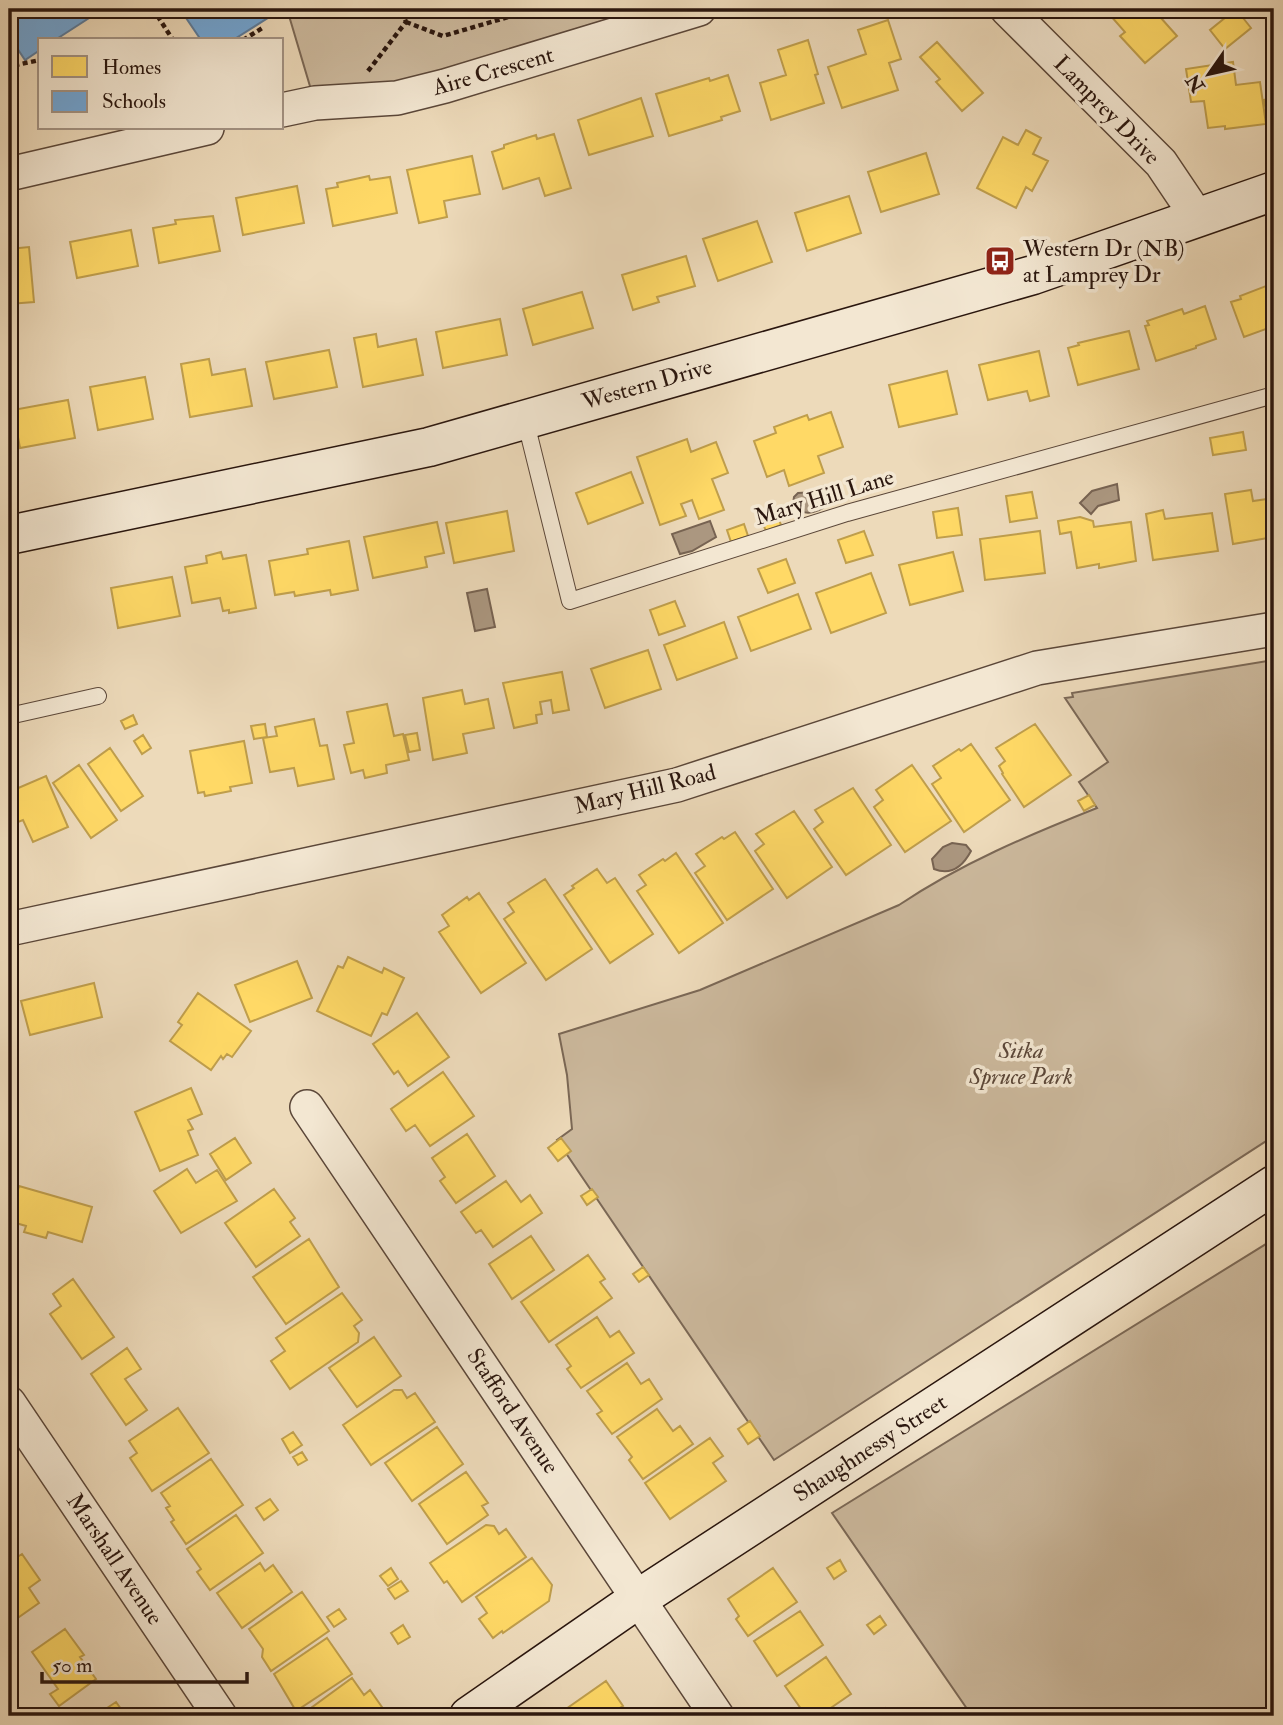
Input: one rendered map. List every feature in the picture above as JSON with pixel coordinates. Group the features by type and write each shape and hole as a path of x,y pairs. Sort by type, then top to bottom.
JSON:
{"street":[{"name":"Aire Crescent","path":"284,110 315,103 397,98 699,9"},
{"name":"Lamprey Drive","path":"1007,9 1160,163 1198,218"},
{"path":"9,174 198,130"},
{"name":"Western Drive","path":"9,535 429,447 1033,275 1274,191"},
{"name":"Mary Hill Road","path":"9,929 677,785 1037,668 1274,629"},
{"name":"Stafford Avenue","path":"307,1107 717,1716"},
{"name":"Shaughnessy Street","path":"469,1716 638,1599 1274,1185"},
{"name":"Marshall Avenue","path":"9,1403 220,1716"}],"lane":[{"name":"Mary Hill Lane","path":"525,419 570,601 847,513 1274,395"},
{"path":"9,716 98,696"}],"path":[{"path":"153,9 172,38"},
{"path":"401,9 406,22 443,36 536,9"},
{"path":"366,73 406,22"},
{"path":"246,38 264,27"},
{"path":"9,88 11,66 38,60"}],"green space":[{"path":"287,9 690,9 315,103"},
{"name":"Sitka Spruce Park","path":"1274,660 1274,1136 774,1460 557,1140 572,1129 567,1075 559,1034 700,990 899,905 971,863 1097,808 1079,782 1108,762 1065,698 1073,697 1072,693"},
{"path":"1274,1239 1274,1716 972,1716 832,1513"}],"shaded area":[{"path":"1117,484 1119,500 1098,506 1091,514 1080,503 1092,491"},
{"path":"824,486 834,492 833,500 824,508 808,513 797,509 793,504 798,493 816,492"},
{"path":"710,521 716,537 692,551 680,554 672,534"},
{"path":"487,589 495,627 475,631 467,593"},
{"path":"952,843 966,845 971,851 956,868 946,871 934,869 932,859 943,847"}],"building: Homes":[{"path":"1117,9 1153,9 1177,36 1145,63 1120,36 1125,32 1110,15"},
{"path":"1236,9 1251,28 1225,49 1210,30"},
{"path":"888,20 901,59 889,63 898,90 842,108 828,67 866,54 858,30"},
{"path":"808,40 824,103 771,120 760,83 786,75 778,50"},
{"path":"937,42 983,93 962,111 936,82 940,79 920,57"},
{"path":"1233,62 1236,85 1260,82 1266,124 1225,129 1225,126 1208,128 1204,101 1191,102 1186,69"},
{"path":"728,75 740,111 721,117 722,120 669,136 656,94"},
{"path":"1274,97 1274,110 1267,112 1264,100"},
{"path":"641,98 653,136 589,155 578,120"},
{"path":"1026,130 1041,138 1033,154 1048,161 1032,191 1026,187 1016,208 977,188 1003,137 1018,145"},
{"path":"554,134 571,188 545,196 539,178 503,189 492,152 504,148 504,145 536,135 537,139"},
{"path":"926,153 939,194 881,212 868,172"},
{"path":"472,156 480,194 444,201 447,217 419,223 407,170"},
{"path":"369,176 370,180 390,177 397,213 333,226 326,189 338,187 337,183"},
{"path":"297,186 304,223 243,235 236,198"},
{"path":"849,196 861,233 807,251 795,213"},
{"path":"213,216 220,251 159,263 153,228 176,224 175,220"},
{"path":"757,221 772,262 718,281 703,239"},
{"path":"131,230 138,266 77,278 70,242"},
{"path":"29,247 34,302 9,304 9,249"},
{"path":"686,256 695,286 657,297 659,302 633,310 622,275"},
{"path":"1274,283 1274,326 1244,337 1231,302"},
{"path":"582,292 593,328 533,345 523,309"},
{"path":"1205,306 1216,339 1156,361 1145,326 1149,325 1147,321 1182,309 1184,314"},
{"path":"500,319 507,355 443,368 436,332"},
{"path":"1129,331 1139,369 1078,385 1068,348 1079,345 1078,343"},
{"path":"376,334 378,347 416,339 423,375 363,387 354,338"},
{"path":"329,350 337,387 274,399 266,362"},
{"path":"1039,351 1049,396 1030,401 1027,391 988,400 979,365"},
{"path":"209,359 212,375 245,369 252,406 190,417 181,364"},
{"path":"947,371 957,414 899,427 889,385"},
{"path":"145,377 153,419 98,430 90,387"},
{"path":"68,400 75,438 20,448 13,410"},
{"path":"831,412 843,447 818,456 824,473 789,486 784,470 767,477 754,441 776,433 774,427 807,415 809,420"},
{"path":"1243,432 1246,450 1213,455 1210,438"},
{"path":"687,439 691,452 716,442 728,473 712,479 724,510 699,519 692,500 681,504 686,516 660,525 637,457"},
{"path":"631,472 643,503 588,524 576,493"},
{"path":"1251,490 1253,501 1274,498 1274,537 1233,544 1225,494"},
{"path":"1032,492 1037,518 1010,522 1006,496"},
{"path":"958,508 962,535 937,538 933,512"},
{"path":"775,509 781,525 766,531 759,515"},
{"path":"1163,510 1165,519 1212,513 1218,551 1153,560 1146,514"},
{"path":"507,511 514,551 454,563 446,523"},
{"path":"1080,517 1093,521 1094,527 1131,522 1136,561 1099,568 1099,564 1077,568 1071,532 1060,534 1058,521"},
{"path":"437,522 444,553 425,557 427,567 373,578 364,537"},
{"path":"744,524 748,536 731,542 727,530"},
{"path":"864,531 873,555 846,563 838,540"},
{"path":"1040,531 1045,573 985,580 980,539"},
{"path":"349,541 358,590 331,595 330,590 295,596 294,592 275,595 269,561 308,554 307,549"},
{"path":"221,552 223,559 246,555 256,608 229,613 229,610 223,611 220,598 192,603 185,567 207,563 206,556"},
{"path":"953,552 963,591 910,605 899,565"},
{"path":"786,559 795,583 768,593 758,569"},
{"path":"871,573 886,613 831,633 816,593"},
{"path":"172,577 180,616 118,628 111,588"},
{"path":"798,594 811,629 751,651 738,617"},
{"path":"675,601 685,626 659,635 650,610"},
{"path":"724,622 737,658 677,680 664,645"},
{"path":"648,650 661,689 605,708 591,669"},
{"path":"562,672 569,710 553,713 551,700 540,702 542,714 536,715 537,723 514,728 503,683"},
{"path":"462,690 465,704 488,699 494,728 463,734 467,753 433,760 423,698"},
{"path":"387,704 394,736 403,734 409,760 386,765 387,773 365,778 363,770 351,773 344,745 354,743 347,712"},
{"path":"133,715 137,724 125,729 121,721"},
{"path":"314,719 320,746 327,745 334,779 298,786 294,768 270,772 263,738 277,736 275,727"},
{"path":"265,724 267,737 254,739 251,726"},
{"path":"1035,724 1071,775 1024,807 1002,774 999,766 1005,761 996,748"},
{"path":"417,733 420,750 409,752 405,735"},
{"path":"143,735 151,748 142,754 134,741"},
{"path":"244,741 252,783 230,787 231,791 205,796 204,792 198,793 190,751"},
{"path":"971,744 1010,800 964,832 932,784 941,778 933,766"},
{"path":"110,748 143,796 121,811 88,764"},
{"path":"79,765 117,820 91,838 53,783"},
{"path":"912,765 951,821 905,852 874,807 883,800 876,790"},
{"path":"46,776 68,827 33,842 23,820 18,822 9,800 9,792"},
{"path":"853,788 891,845 846,875 814,829 823,822 815,810"},
{"path":"1089,795 1095,805 1084,811 1078,801"},
{"path":"794,811 832,867 787,898 755,851 764,844 756,834"},
{"path":"735,832 773,889 727,920 695,873 705,866 696,854"},
{"path":"676,853 723,923 679,953 637,891 646,885 639,875"},
{"path":"597,869 607,883 615,878 653,934 610,963 564,895 574,888 572,886"},
{"path":"545,879 592,949 546,980 504,919 514,912 508,903"},
{"path":"479,893 526,963 481,993 439,932 449,926 442,915 467,897 469,900"},
{"path":"348,957 382,973 384,968 404,978 387,1015 382,1013 371,1036 317,1011 338,966 343,968"},
{"path":"297,961 312,998 250,1022 235,985"},
{"path":"94,983 102,1017 30,1035 21,1001"},
{"path":"198,993 251,1031 232,1057 227,1054 223,1059 221,1056 211,1070 170,1041 182,1025 178,1022"},
{"path":"417,1013 449,1057 408,1086 398,1071 394,1074 373,1044"},
{"path":"443,1072 474,1116 430,1146 415,1125 406,1131 391,1109"},
{"path":"191,1088 202,1114 188,1120 193,1129 188,1131 198,1155 160,1171 135,1112"},
{"path":"467,1134 495,1176 456,1203 440,1181 445,1177 432,1158"},
{"path":"235,1138 251,1163 226,1180 210,1154"},
{"path":"561,1138 571,1151 558,1161 548,1148"},
{"path":"187,1169 196,1183 217,1170 237,1201 181,1233 154,1191"},
{"path":"506,1181 521,1202 530,1195 542,1213 493,1247 481,1230 476,1233 461,1212"},
{"path":"19,1186 92,1207 82,1242 48,1232 46,1238 24,1232 26,1226 9,1221"},
{"path":"274,1189 295,1218 290,1222 300,1236 256,1267 225,1223"},
{"path":"592,1189 598,1197 587,1205 581,1196"},
{"path":"531,1236 554,1270 512,1299 489,1264"},
{"path":"309,1239 339,1287 286,1324 253,1277"},
{"path":"588,1255 605,1279 600,1282 612,1298 549,1342 521,1302"},
{"path":"643,1267 649,1275 639,1282 633,1274"},
{"path":"73,1279 114,1337 82,1359 50,1314 61,1306 53,1294"},
{"path":"342,1293 362,1320 354,1326 359,1333 358,1342 290,1389 271,1361 285,1351 276,1338"},
{"path":"597,1317 610,1337 619,1331 634,1353 581,1388 567,1369 571,1366 556,1345"},
{"path":"374,1337 401,1376 357,1407 329,1368"},
{"path":"127,1348 141,1369 125,1379 147,1410 126,1425 91,1374"},
{"path":"627,1363 641,1384 649,1379 662,1399 612,1434 597,1414 602,1411 587,1391"},
{"path":"394,1390 402,1390 407,1398 415,1393 435,1422 371,1465 343,1425"},
{"path":"178,1408 209,1453 152,1491 130,1458 137,1453 129,1441"},
{"path":"657,1409 673,1431 680,1426 693,1444 643,1479 629,1460 632,1457 617,1437"},
{"path":"750,1421 760,1436 748,1444 738,1429"},
{"path":"437,1427 463,1464 412,1501 385,1463"},
{"path":"293,1432 302,1445 290,1453 282,1439"},
{"path":"710,1438 723,1456 713,1463 726,1481 670,1519 645,1483"},
{"path":"302,1452 307,1460 298,1465 293,1457"},
{"path":"211,1459 243,1505 186,1544 171,1522 174,1520 166,1508 170,1506 161,1493"},
{"path":"466,1472 488,1503 482,1506 488,1515 447,1544 419,1504"},
{"path":"270,1499 278,1510 264,1520 256,1508"},
{"path":"236,1515 263,1553 210,1590 197,1572 201,1569 187,1549"},
{"path":"486,1525 494,1526 499,1534 506,1529 526,1557 462,1602 430,1563"},
{"path":"22,1554 40,1580 29,1588 39,1603 9,1624 9,1558 11,1561"},
{"path":"532,1558 552,1585 549,1601 493,1638 479,1619 487,1613 476,1597"},
{"path":"840,1560 846,1571 834,1579 827,1568"},
{"path":"260,1563 265,1571 273,1565 292,1592 242,1628 217,1593"},
{"path":"391,1568 398,1579 388,1586 380,1576"},
{"path":"773,1568 797,1602 748,1636 736,1619 739,1616 728,1599"},
{"path":"401,1581 408,1591 395,1599 388,1589"},
{"path":"302,1592 329,1631 271,1671 262,1657 263,1649 249,1629"},
{"path":"339,1609 346,1619 334,1627 327,1617"},
{"path":"800,1611 823,1645 777,1676 754,1641"},
{"path":"880,1616 886,1625 874,1634 867,1625"},
{"path":"403,1625 410,1637 398,1644 391,1633"},
{"path":"65,1629 84,1655 80,1657 96,1679 59,1706 50,1694 58,1689 32,1652"},
{"path":"327,1638 352,1674 296,1711 274,1674"},
{"path":"826,1657 851,1694 819,1716 806,1716 785,1686"},
{"path":"352,1678 364,1695 370,1690 384,1710 375,1716 300,1716"},
{"path":"606,1681 623,1706 618,1709 623,1716 556,1716"},
{"path":"116,1702 126,1716 87,1716 95,1710 98,1714"},
{"path":"885,1708 891,1716 872,1716"}],"building: Schools":[{"path":"9,9 103,9 58,38 38,38 38,51 25,60 9,36"},
{"path":"180,9 282,9 236,38 200,38"}],"place":[{"name":"Western Dr (NB) at Lamprey Dr","path":"1000,261"}]}
